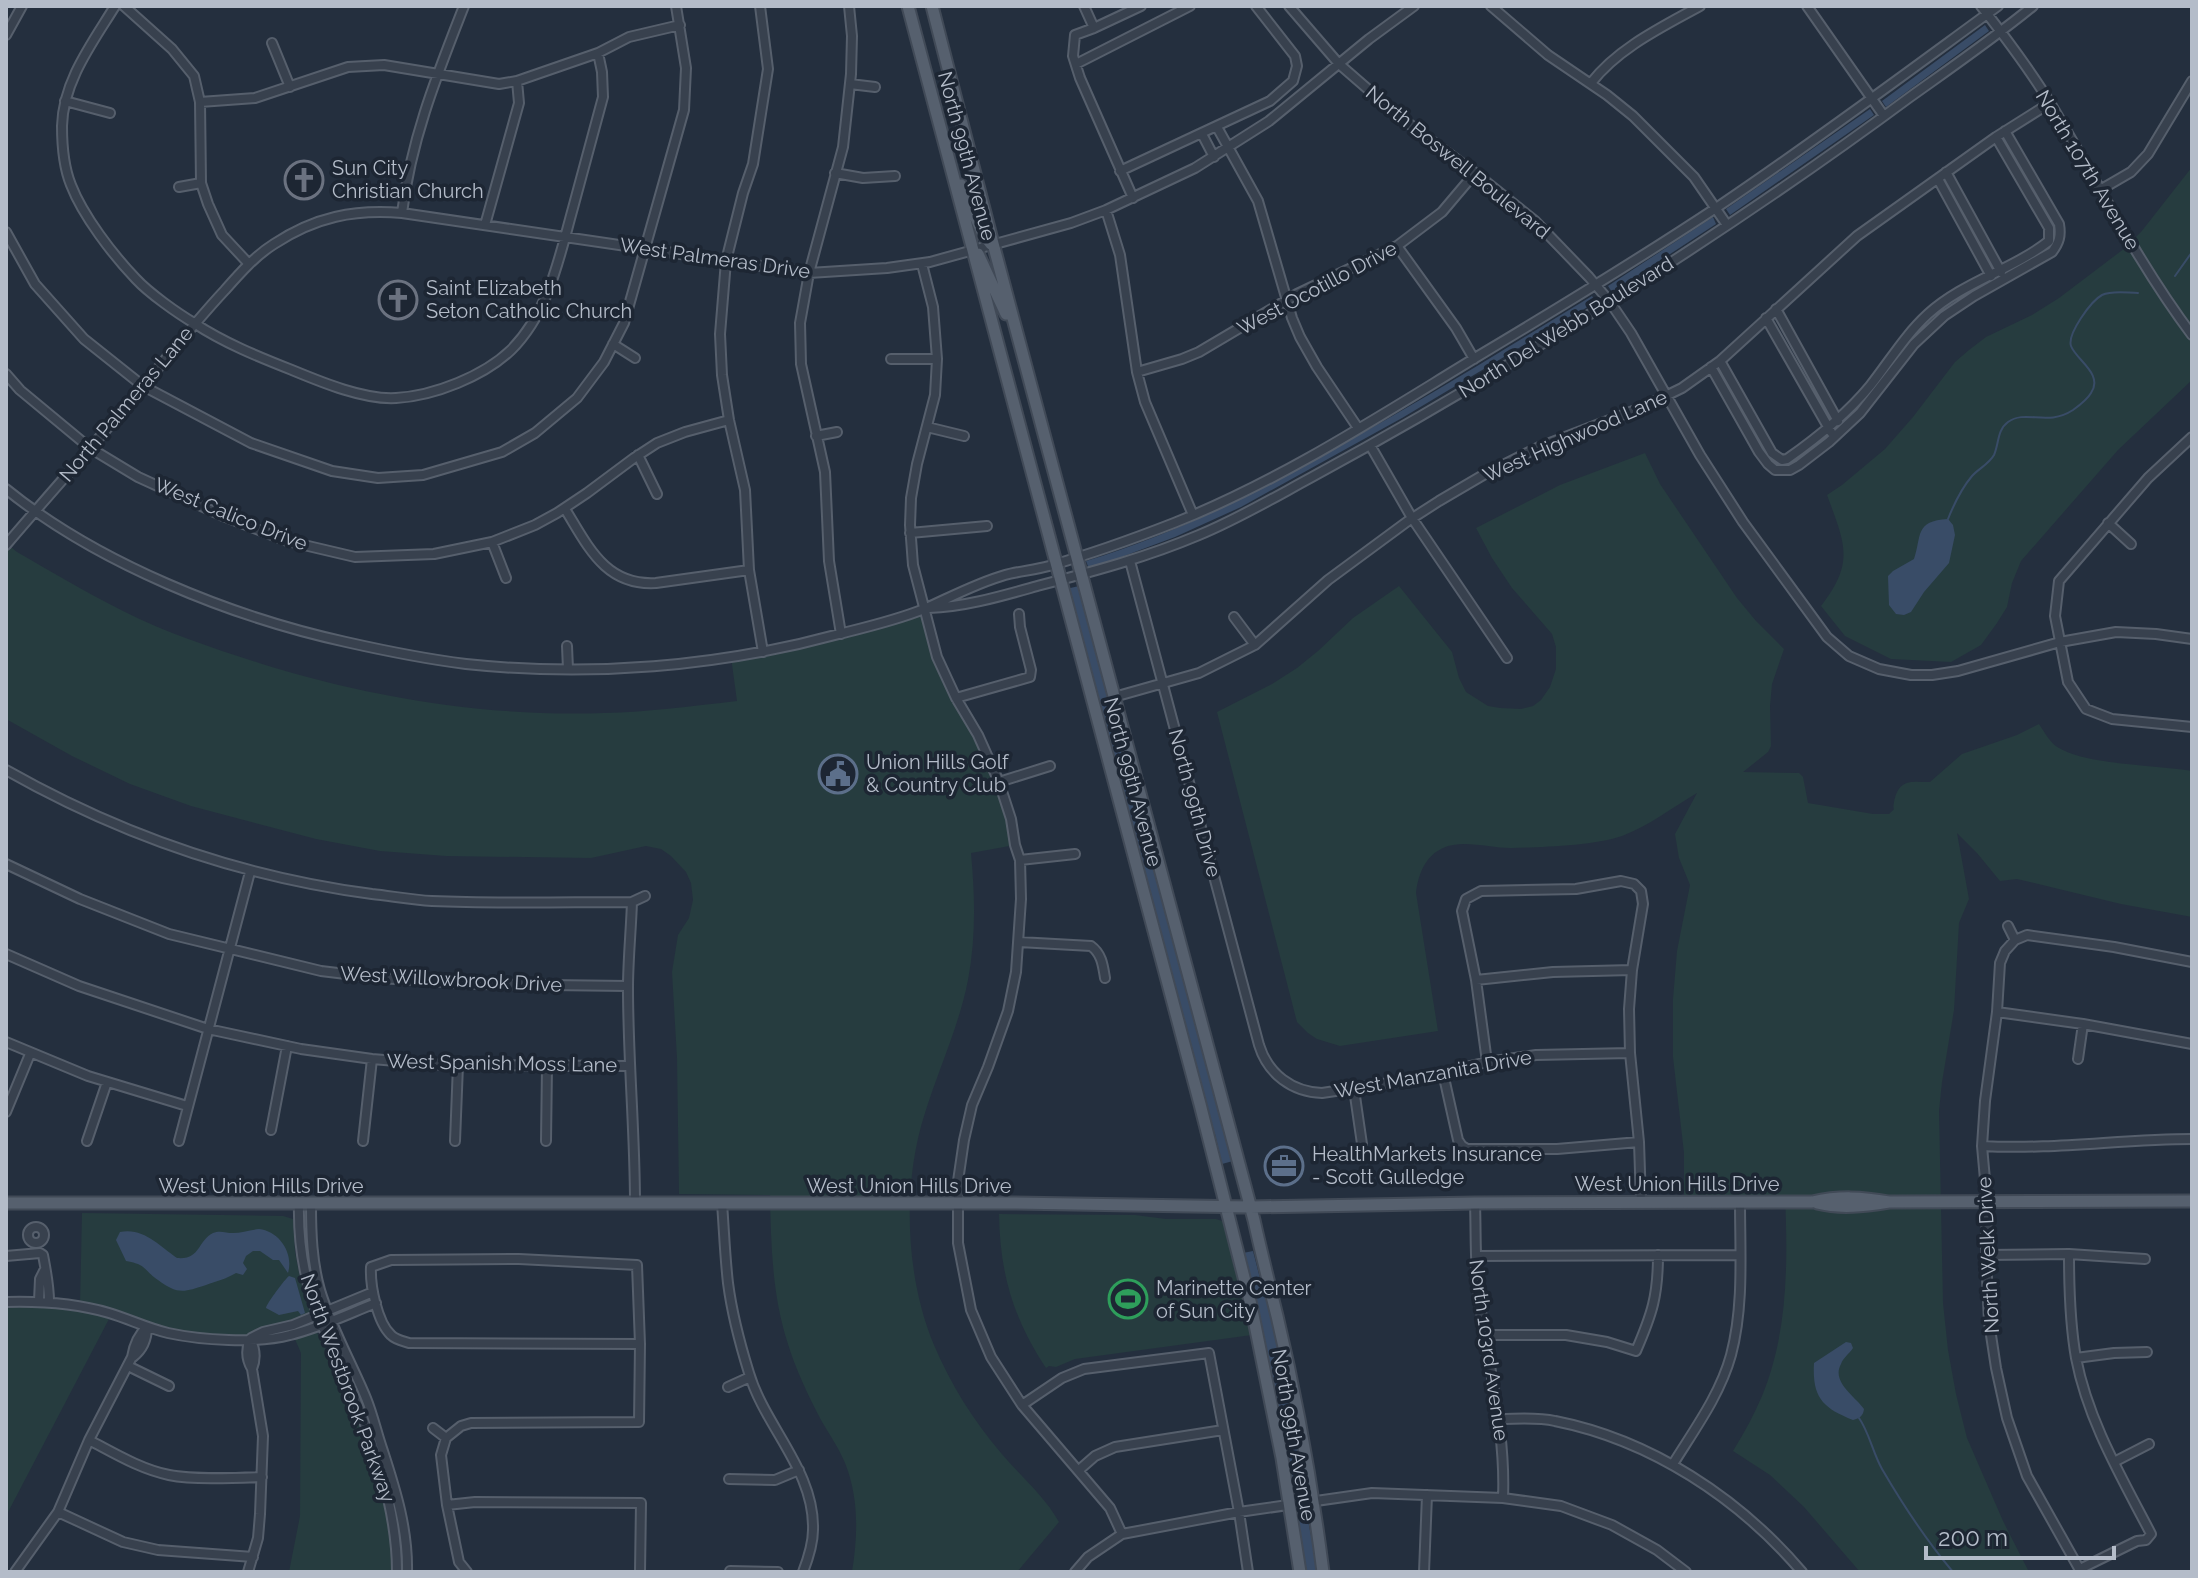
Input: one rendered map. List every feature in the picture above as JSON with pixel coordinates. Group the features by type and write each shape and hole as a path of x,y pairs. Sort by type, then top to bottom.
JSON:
{"main road":[{"name":"North 99th Avenue","path":"908,6 1226,1206 1258,1335 1300,1572"},
{"name":"North 99th Avenue","path":"932,6 1250,1207 1284,1353 1313,1501 1323,1572"},
{"path":"949,159 983,234 994,246"},
{"path":"973,252 982,259 1020,344"},
{"name":"West Union Hills Drive","path":"6,1203 1250,1207 1812,1202 1833,1207 1861,1207 1889,1202 2192,1201"}],"street":[{"path":"6,35 22,6"},
{"path":"115,6 83,59 65,101 62,124 70,184 89,220 137,281 194,323 250,353 313,379 352,392 395,398 440,390 488,368 511,349 532,324 546,299 603,97 598,53"},
{"path":"124,6 172,49 194,76 200,102 201,183 222,235 249,264"},
{"path":"402,213 412,149 464,6"},
{"path":"6,232 35,284 84,339 143,386 251,443 332,471 378,478 423,475 502,452 535,433 577,398 604,362 624,323 684,110 686,68 676,6"},
{"path":"760,6 768,69 753,164 726,261 720,334 729,420 745,490 749,570 763,652"},
{"path":"841,634 829,561 825,472 801,364 800,323 809,273 843,147 850,84 852,36 849,6"},
{"path":"1084,6 1094,28"},
{"path":"1133,198 1073,56 1075,35 1141,6"},
{"path":"1076,64 1190,6"},
{"path":"1120,171 1270,101 1293,81 1297,66 1295,56 1256,6"},
{"name":"North Boswell Boulevard","path":"1289,6 1339,64 1400,117 1535,221 1596,285 1647,360 1721,489 1780,576 1827,637 1849,656 1879,669 1932,675 1958,671 2060,642 2116,632 2192,639"},
{"name":"West Palmeras Drive","path":"249,264 272,244 302,227 352,213 376,211 809,273 922,264 1071,223 1133,198 1214,157 1288,107 1414,6"},
{"path":"1491,6 1548,55 1633,116 1694,177 1727,225"},
{"path":"1591,83 1634,45 1700,6"},
{"path":"1807,6 1884,116"},
{"name":"North Del Webb Boulevard","path":"924,609 1004,575 1077,557 1193,515 1258,484 1358,428 1596,285 1716,208 1872,99 1984,10 1998,6"},
{"name":"North Del Webb Boulevard","path":"924,609 974,602 1130,561 1202,534 1370,445 1610,302 1727,225 1884,116 2033,6"},
{"name":"North 107th Avenue","path":"1984,10 2050,103 2121,228 2192,335"},
{"path":"200,102 255,98 348,67 384,65 499,84 517,81 598,53 629,37 680,25"},
{"path":"272,43 290,87"},
{"path":"485,225 519,103 517,81"},
{"path":"2100,190 2131,172 2148,154 2192,81"},
{"path":"850,84 875,87"},
{"path":"65,101 110,113"},
{"name":"West Highwood Lane","path":"1114,697 1199,673 1255,645 1328,580 1412,518 1470,482 1530,452 1668,396 1720,361 1857,236 1996,137 2050,103"},
{"path":"1217,127 1258,201 1292,318 1308,353 1358,428"},
{"path":"1711,367 1759,452 1775,470 1790,470 1835,437 1871,401 1931,327 1958,306 2052,252 2057,246 2059,224 2005,131"},
{"path":"1202,134 1214,157"},
{"path":"1720,361 1776,458 1787,459 1829,428 1867,389 1927,315 1957,293 2049,241 2049,228 1996,137"},
{"path":"1946,172 2005,280"},
{"path":"835,173 870,178 895,176"},
{"name":"West Ocotillo Drive","path":"1137,372 1199,352 1287,300 1397,246 1442,212 1475,173"},
{"path":"1938,179 1995,285"},
{"path":"179,187 201,183"},
{"path":"1106,210 1120,255 1137,372 1145,402 1193,515"},
{"path":"1397,246 1456,328 1474,359"},
{"name":"North Palmeras Lane","path":"6,545 194,323 249,264"},
{"path":"922,264 933,307 937,359 935,395 912,489 910,533 913,565 937,657 999,782 1020,860 1019,942 1008,1011 972,1105 964,1140 957,1204 958,1243 971,1310 991,1357 1022,1405 1110,1508 1122,1534"},
{"path":"1776,309 1843,429"},
{"path":"1766,318 1835,437"},
{"path":"613,344 635,358"},
{"path":"891,359 937,359"},
{"name":"West Calico Drive","path":"6,374 20,390 90,448 138,477 287,541 355,557 434,554 492,542 565,509 638,455 678,434 729,420"},
{"path":"927,427 964,436"},
{"path":"816,436 837,432"},
{"path":"2192,437 2148,478 2059,581 2055,616 2068,682 2086,709 2112,719 2192,727"},
{"path":"1370,445 1412,518 1507,658"},
{"path":"638,455 657,494"},
{"path":"6,489 35,512 97,549 231,609 306,633 402,654 467,664 568,669 654,666 763,652 841,634 924,609"},
{"path":"565,509 594,555 608,570 627,580 656,583 749,570"},
{"path":"2108,523 2131,544"},
{"path":"910,533 987,526"},
{"path":"492,542 506,578"},
{"name":"North 99th Drive","path":"1130,561 1259,1045"},
{"path":"1780,576 1791,569"},
{"path":"956,698 1030,677 1019,614"},
{"path":"1234,617 1255,645"},
{"path":"567,646 568,669"},
{"path":"999,782 1050,766"},
{"path":"6,770 51,795 139,835 250,872 341,890 429,901 632,902 645,896"},
{"path":"1020,860 1075,854"},
{"name":"West Willowbrook Drive","path":"6,864 80,899 169,934 321,971 478,984 628,986"},
{"path":"179,1141 250,872"},
{"path":"1487,1062 1476,980 1462,911 1466,899 1481,891 1576,889 1621,881 1634,884 1641,891 1643,904 1629,1009 1641,1202"},
{"path":"632,902 628,986 635,1204"},
{"path":"2008,926 2015,940 2027,935 2043,936 2192,962"},
{"name":"North Welk Drive","path":"2015,940 2000,963 1982,1146 1987,1202 1989,1322 2007,1418 2027,1476 2080,1571"},
{"path":"1019,942 1091,946 1098,953 1105,978"},
{"name":"West Spanish Moss Lane","path":"6,954 79,986 208,1029 287,1046 372,1059 458,1065 630,1066"},
{"path":"1476,980 1553,972 1632,970"},
{"path":"1997,1012 2192,1044"},
{"path":"2078,1059 2083,1024"},
{"path":"6,1042 107,1082 187,1106"},
{"name":"West Manzanita Drive","path":"1259,1045 1273,1072 1292,1086 1314,1092 1354,1089 1536,1055 1630,1053"},
{"path":"271,1130 287,1046"},
{"path":"6,1112 30,1054"},
{"path":"363,1141 372,1059"},
{"path":"455,1141 458,1065"},
{"path":"546,1141 547,1066"},
{"path":"1443,1073 1458,1140 1467,1149 1557,1149 1639,1142"},
{"path":"87,1141 107,1082"},
{"path":"1354,1089 1362,1144"},
{"path":"1982,1146 2044,1148 2152,1139 2192,1139"},
{"path":"1673,1464 1711,1403 1730,1357 1739,1303 1740,1202"},
{"path":"722,1203 728,1284 750,1377 799,1470 812,1505 813,1532 803,1572"},
{"name":"North 103rd Avenue","path":"1475,1203 1478,1290 1500,1419 1503,1498"},
{"name":"North Westbrook Parkway","path":"305,1204 320,1289 367,1401 401,1510 407,1572"},
{"name":"North Westbrook Parkway","path":"305,1204 301,1251 305,1273 321,1324 345,1374 378,1464 391,1509 397,1572"},
{"path":"36,1243 44,1271 40,1279 44,1301"},
{"path":"6,1256 40,1254"},
{"path":"1986,1255 2069,1254 2145,1259"},
{"path":"2069,1254 2070,1305 2076,1358 2094,1419 2151,1534 2146,1540 2137,1541 2080,1571"},
{"path":"1486,1335 1566,1335 1636,1351 1657,1294 1658,1255"},
{"path":"1476,1256 1740,1255"},
{"path":"467,1572 459,1562 447,1505 441,1455 446,1438 461,1426 471,1423 639,1422 640,1344 637,1265 519,1259 391,1260 371,1267 370,1282 385,1328 399,1340 409,1343 640,1344"},
{"path":"250,1339 373,1292"},
{"path":"6,1302 44,1301 95,1309 147,1327 196,1338 250,1339 287,1336 376,1303"},
{"path":"16,1572 58,1512 89,1440 130,1362 141,1333 147,1327"},
{"path":"248,1572 260,1514 263,1436 252,1369 254,1346 250,1339"},
{"path":"2076,1358 2147,1352"},
{"path":"1022,1405 1062,1378 1084,1369 1209,1353 1248,1572"},
{"path":"130,1362 169,1386"},
{"path":"728,1387 750,1377"},
{"path":"1500,1419 1553,1420 1614,1438 1673,1464 1726,1500 1784,1550 1802,1572"},
{"path":"433,1428 446,1438"},
{"path":"1079,1470 1095,1456 1115,1447 1223,1430"},
{"path":"89,1440 133,1463 169,1475 262,1477"},
{"path":"2114,1462 2149,1444"},
{"path":"729,1479 775,1480 799,1470"},
{"path":"1075,1572 1088,1557 1122,1534 1360,1494 1503,1498 1561,1506 1612,1525 1657,1550 1686,1572"},
{"path":"1424,1572 1427,1495"},
{"path":"447,1505 475,1502 641,1503 640,1572"},
{"path":"58,1512 123,1542 158,1550 253,1557"},
{"path":"730,1571 778,1572"}],"green space":[{"path":"2192,167 2192,380 2118,450 2021,561 2007,607 1981,645 1951,662 1891,659 1845,636 1821,606 1839,577 1844,552 1827,495 1885,449 1955,362 1969,350 1986,337 2059,298 2125,248"},
{"path":"1645,453 1660,484 1737,598 1784,649 1772,684 1771,746 1743,772 1799,773 1803,777 1808,803 1889,814 1894,810 1896,794 1903,785 1930,782 1962,754 2039,724 2053,743 2071,754 2192,771 2192,917 2017,879 2000,881 1957,833 1969,899 1959,923 1954,1010 1939,1111 1943,1303 1948,1350 1967,1438 2029,1572 1860,1572 1804,1507 1770,1475 1733,1451 1762,1396 1777,1348 1786,1272 1785,1196 1684,1196 1684,1153 1673,1057 1673,999 1677,951 1690,885 1679,858 1675,834 1697,793 1642,827 1597,842 1523,848 1459,844 1437,851 1424,867 1416,893 1438,1031 1340,1046 1317,1039 1297,1022 1217,712 1297,668 1353,618 1399,586 1452,652 1466,692 1488,706 1521,709 1533,706 1550,687 1556,669 1556,647 1552,634 1512,588 1476,528 1560,485"},
{"path":"6,543 83,590 139,619 224,652 301,675 387,695 517,712 621,712 737,701 731,657 782,648 924,609 937,657 999,782 1015,845 971,853 974,917 971,964 959,1014 918,1140 910,1199 912,1260 924,1318 955,1388 991,1441 1039,1494 1059,1522 1017,1572 852,1572 856,1530 850,1476 807,1391 787,1341 775,1287 770,1195 679,1194 672,972 678,935 689,918 693,900 686,872 671,856 661,849 646,846 591,858 446,856 380,851 316,839 191,806 130,784 6,719"},
{"path":"82,1213 283,1216 293,1219 300,1278 318,1335 339,1353 359,1396 388,1478 402,1551 402,1572 289,1572 300,1516 301,1353 294,1337 237,1344 192,1342 109,1319 6,1516 6,1302 80,1306"},
{"name":"Marinette Center of Sun City","path":"999,1214 1135,1215 1225,1222 1252,1335 1075,1359 1046,1368 1025,1331 1010,1295 1002,1256"}],"water":[{"path":"1985,25 1989,31 1886,107 1882,101"},
{"path":"1870,109 1874,115 1730,215 1726,209"},
{"path":"1713,217 1716,224 1612,292 1608,286"},
{"path":"1592,296 1596,302 1402,418 1241,507 1175,537 1089,569 1086,561 1185,524 1310,462 1436,391"},
{"path":"1948,519 1955,535 1949,563 1911,612 1896,614 1889,605 1888,576 1914,559 1924,526"},
{"path":"1079,586 1233,1161 1222,1164 1215,1134 1206,1115 1066,589"},
{"path":"259,1229 273,1234 283,1244 289,1258 288,1273 279,1260 253,1251 243,1263 247,1269 243,1275 236,1273 186,1290 171,1288 142,1266 126,1261 116,1240 120,1232 136,1232 177,1258 185,1258 195,1253 213,1233"},
{"path":"1253,1251 1270,1305 1306,1494 1295,1496 1243,1253"},
{"path":"289,1276 295,1278 305,1313 301,1315 298,1311 279,1315 266,1308"},
{"path":"1846,1342 1851,1343 1853,1348 1842,1362 1839,1377 1864,1409 1861,1416 1853,1420 1827,1406 1818,1393 1814,1375 1814,1363"},
{"path":"1306,1510 1318,1572 1304,1572 1296,1512"}],"waterway":[{"path":"2175,276 2192,252"},
{"path":"1948,519 1968,481 1994,455 2004,425 2015,418 2063,415 2087,398 2094,380 2071,346 2076,326 2102,295 2138,293"},
{"path":"1859,1418 1890,1482 1924,1535 1953,1572"}],"place":[{"name":"Sun City Christian Church","path":"304,180"},
{"name":"Saint Elizabeth Seton Catholic Church","path":"398,300"},
{"name":"Union Hills Golf & Country Club","path":"838,774"},
{"name":"HealthMarkets Insurance - Scott Gulledge","path":"1284,1166"},
{"name":"Marinette Center of Sun City","path":"1128,1299"}]}
